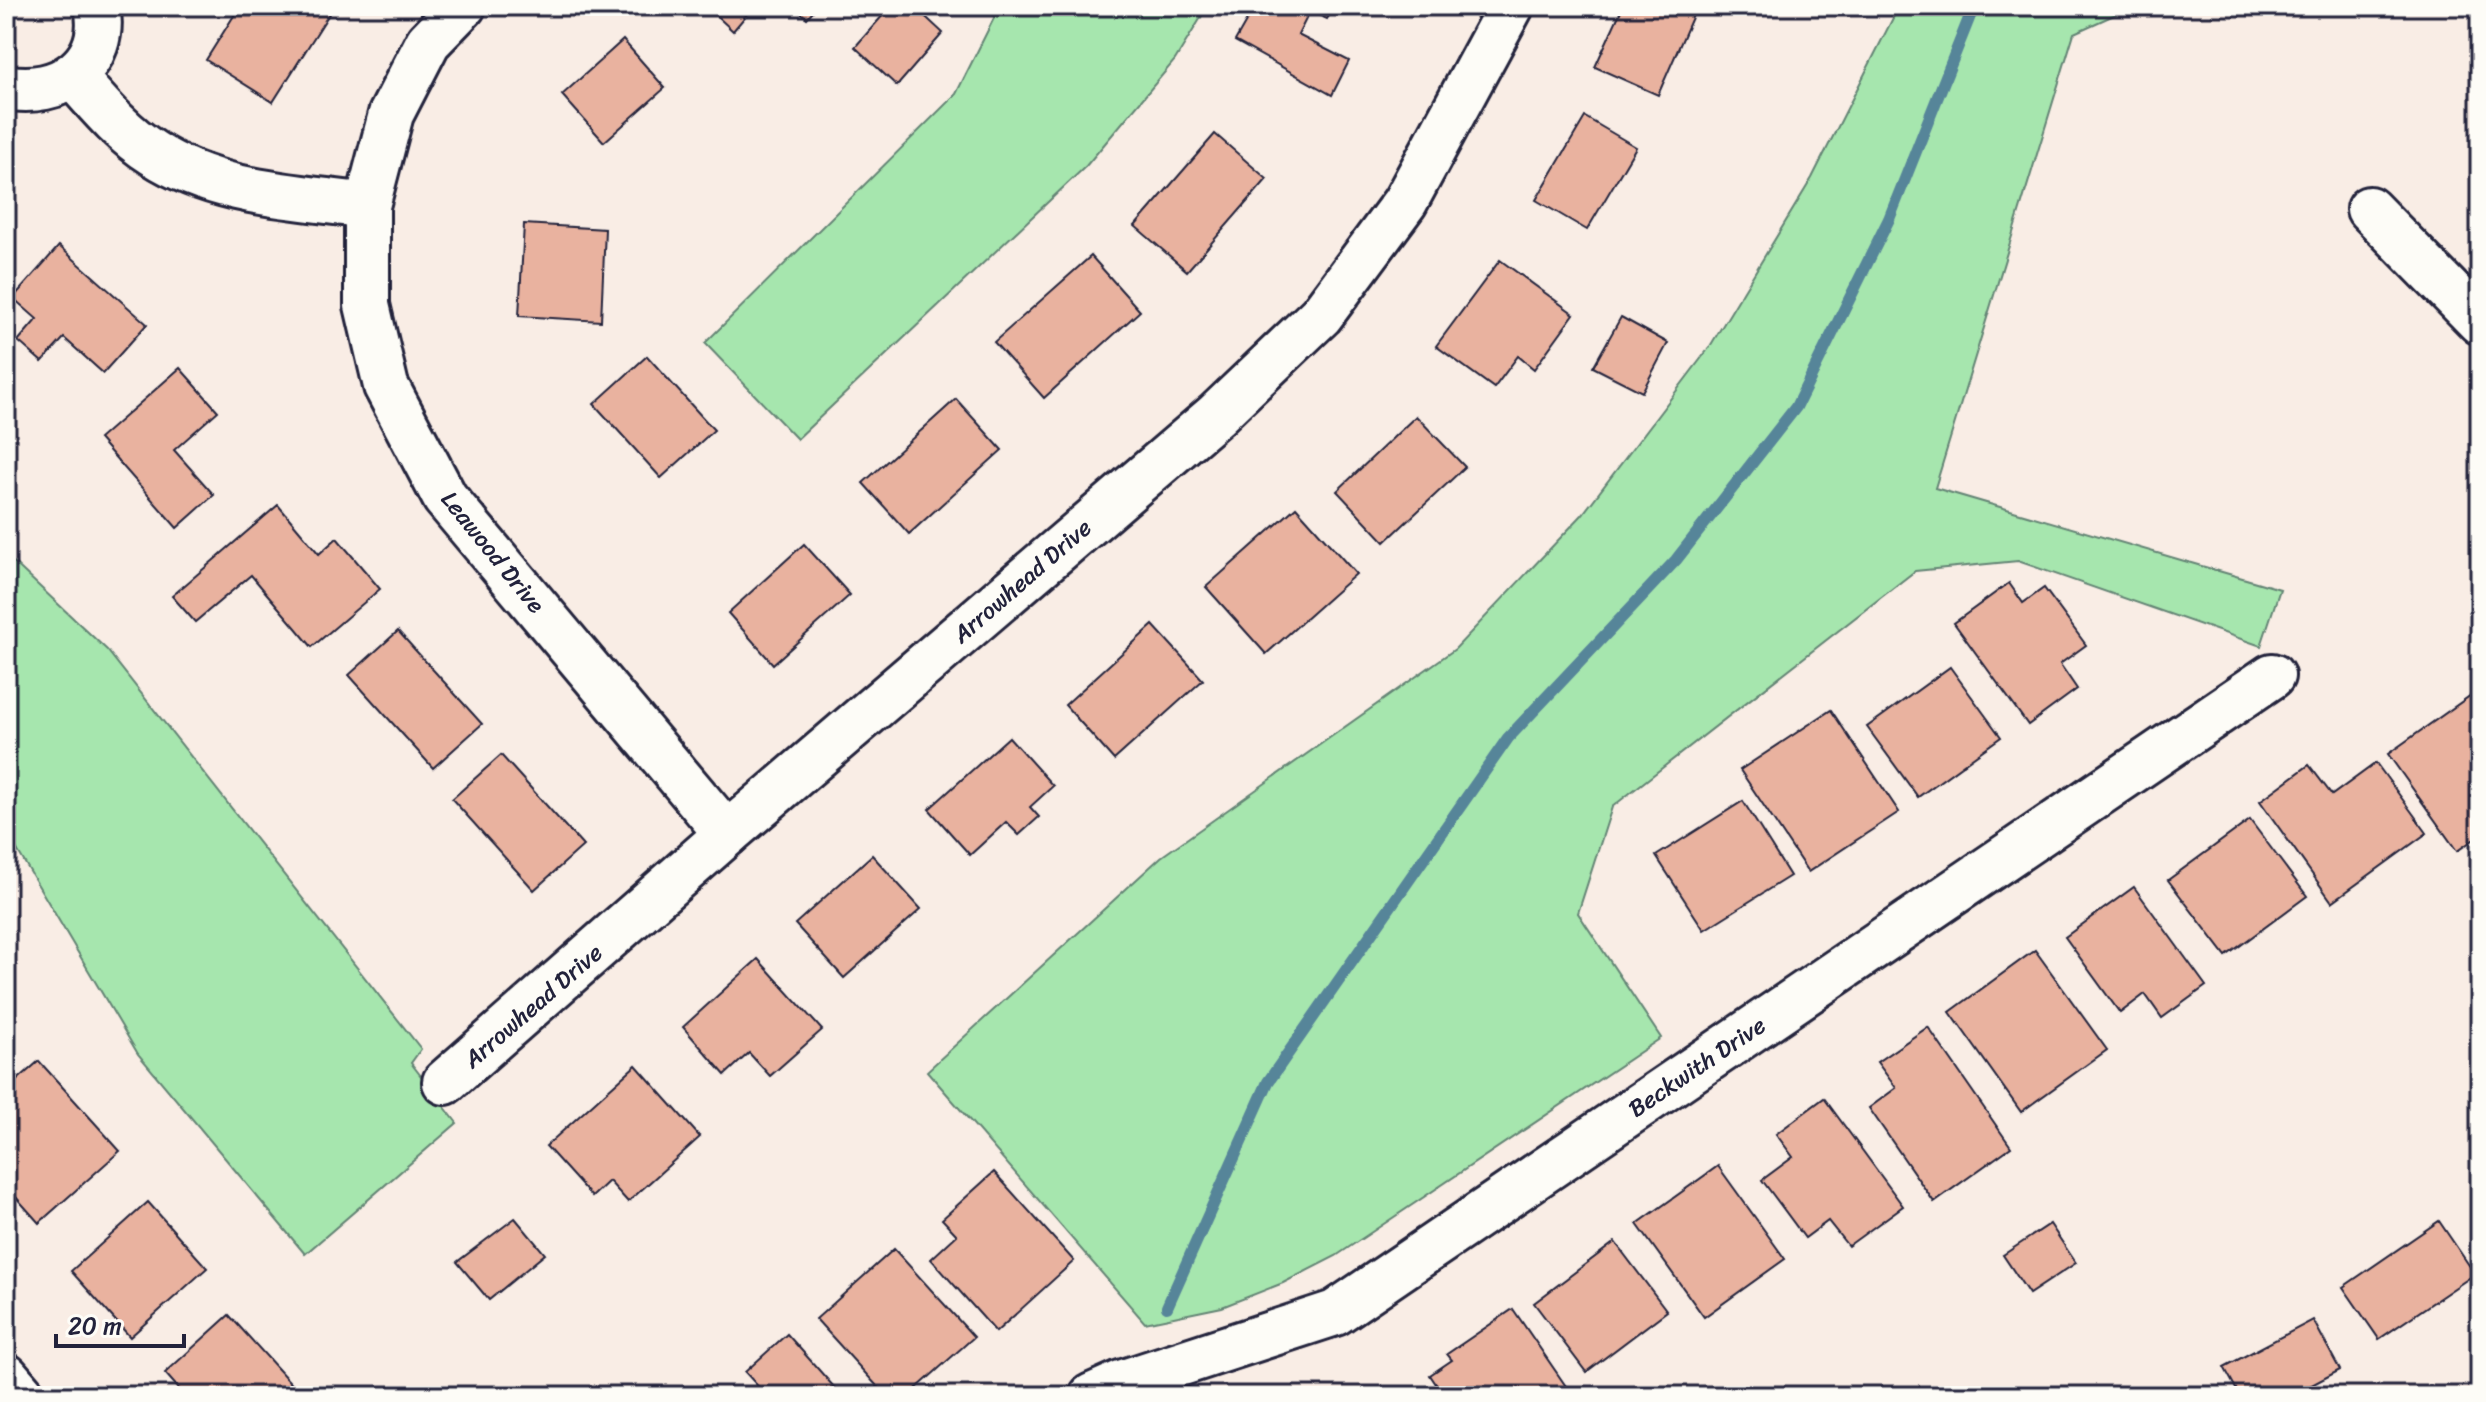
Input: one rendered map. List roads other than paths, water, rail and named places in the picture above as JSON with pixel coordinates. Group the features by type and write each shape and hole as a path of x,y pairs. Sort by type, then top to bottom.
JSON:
{"street":[{"path":"6,87 27,91 52,87 73,76 89,57 98,35 97,6"},
{"name":"Leawood Drive","path":"463,6 428,42 391,114 367,206 367,305 386,386 445,498 727,834"},
{"name":"Arrowhead Drive","path":"445,1082 727,834 1216,415 1321,315 1405,202 1511,6"},
{"path":"73,76 112,121 152,153 193,174 243,189 367,206"},
{"path":"2369,209 2480,322"},
{"name":"Beckwith Drive","path":"1092,1396 1121,1383 1335,1313 2272,676"},
{"path":"6,1376 23,1396"}],"waterway":[{"path":"1167,1307 1268,1082 1508,738 1676,560 1796,407 1889,219 1974,6"}]}
